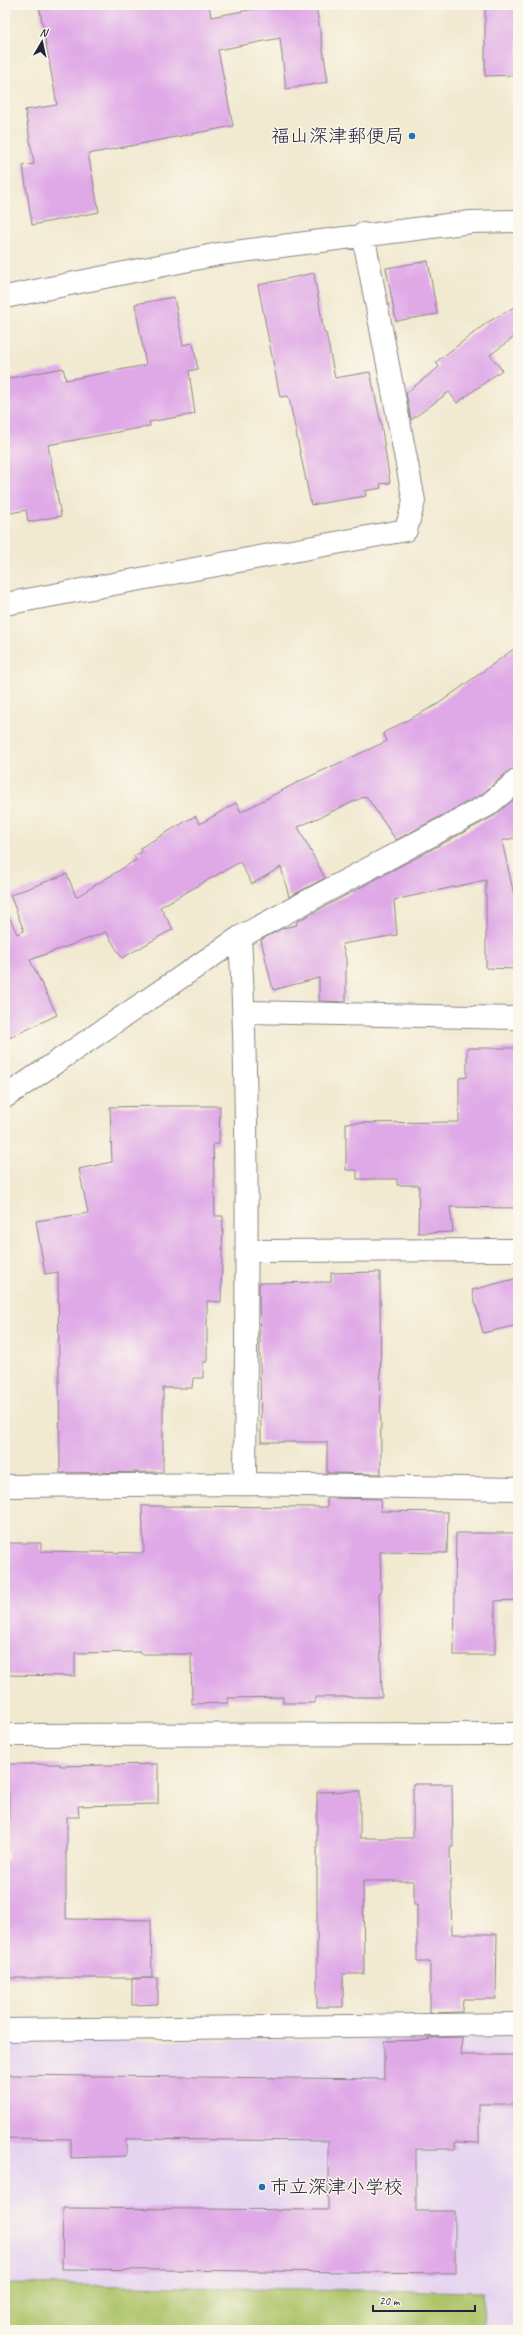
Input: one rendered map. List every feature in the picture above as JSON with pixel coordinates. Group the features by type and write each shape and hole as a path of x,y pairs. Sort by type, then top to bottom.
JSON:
{"street":[{"path":"5,297 219,254 363,234 471,222 518,221"},
{"path":"5,604 406,530 414,501 363,234"},
{"path":"5,1097 240,936 488,805 518,780"},
{"path":"240,936 244,1012 247,1251 245,1484"},
{"path":"244,1012 518,1018"},
{"path":"247,1251 518,1250"},
{"path":"5,1486 245,1484 518,1489"},
{"path":"5,1735 518,1734"},
{"path":"5,2030 518,2024"}],"shaded area":[{"name":"市立深津小学校","path":"518,2037 518,2330 5,2330 5,2043"}],"green space":[{"path":"5,2284 483,2292 484,2330 5,2330"}],"building":[{"path":"39,5 209,5 211,17 276,5 316,5 328,82 286,89 280,38 218,50 233,126 88,154 99,212 32,225 23,166 34,164 25,110 57,105"},
{"path":"485,5 518,5 518,75 485,76"},
{"path":"428,261 437,314 396,321 386,268"},
{"path":"314,273 324,333 326,333 335,378 370,372 381,423 390,483 380,484 381,488 365,491 366,496 311,505 289,398 288,396 280,397 258,285"},
{"path":"174,297 183,345 193,343 198,369 189,371 195,414 149,422 150,426 48,445 61,516 28,522 26,510 5,514 5,379 63,368 66,380 146,365 135,304"},
{"path":"518,305 518,334 490,355 502,370 457,403 449,392 411,420 406,393 439,367 436,362 488,322"},
{"path":"518,646 518,768 510,770 481,795 396,840 366,796 298,827 325,878 289,897 281,867 252,884 240,862 160,907 173,929 122,958 106,932 30,960 57,1015 5,1040 5,908 17,934 24,931 10,895 67,874 76,897 136,860 134,856 142,852 140,848 195,816 200,824 236,803 241,812 300,781 387,741 383,733 438,704"},
{"path":"518,796 518,837 502,841 514,895 518,895 518,969 486,968 486,880 394,900 397,935 342,944 346,959 346,1002 319,1001 319,978 273,990 261,940 283,928 297,925 296,922 494,816"},
{"path":"467,1048 518,1048 518,1208 450,1207 453,1232 418,1233 419,1185 397,1185 397,1179 357,1179 357,1170 346,1170 346,1123 459,1122 459,1078 467,1077"},
{"path":"220,1106 219,1144 213,1144 215,1216 223,1216 221,1302 207,1301 207,1362 203,1362 203,1378 193,1378 192,1388 163,1388 163,1472 60,1473 58,1272 45,1274 36,1221 88,1213 79,1169 112,1162 110,1107"},
{"path":"380,1272 381,1474 327,1473 327,1442 261,1442 259,1283 331,1282 331,1273"},
{"path":"518,1278 518,1325 483,1333 472,1290"},
{"path":"327,1498 381,1499 380,1511 448,1512 447,1553 380,1552 381,1593 379,1593 382,1697 315,1697 315,1703 283,1703 283,1697 228,1698 228,1703 192,1704 191,1654 140,1654 140,1652 75,1653 75,1676 5,1675 5,1543 41,1543 41,1551 144,1553 142,1506 327,1507"},
{"path":"456,1533 518,1533 517,1600 495,1601 495,1655 454,1655"},
{"path":"5,1764 60,1764 60,1766 158,1764 158,1804 78,1806 79,1817 67,1817 66,1851 66,1919 151,1920 152,1978 5,1978 5,1860 8,1860 9,1792 5,1792"},
{"path":"413,1784 452,1784 453,1847 450,1847 452,1934 497,1934 496,1999 463,1999 462,2012 430,2013 430,1962 417,1962 417,1905 414,1905 414,1881 363,1881 364,1974 343,1974 343,2007 317,2007 317,1792 360,1791 360,1838 413,1838"},
{"path":"158,1978 158,2004 132,2005 132,1979"},
{"path":"462,2037 461,2055 518,2055 518,2104 479,2104 479,2143 455,2142 455,2149 416,2149 416,2211 455,2211 455,2273 62,2269 63,2208 328,2210 328,2141 126,2139 126,2156 71,2158 71,2139 5,2138 5,2075 384,2079 384,2041 429,2040 429,2038"}],"place":[{"name":"福山深津郵便局","path":"412,136"},
{"name":"市立深津小学校","path":"262,2187"}]}
